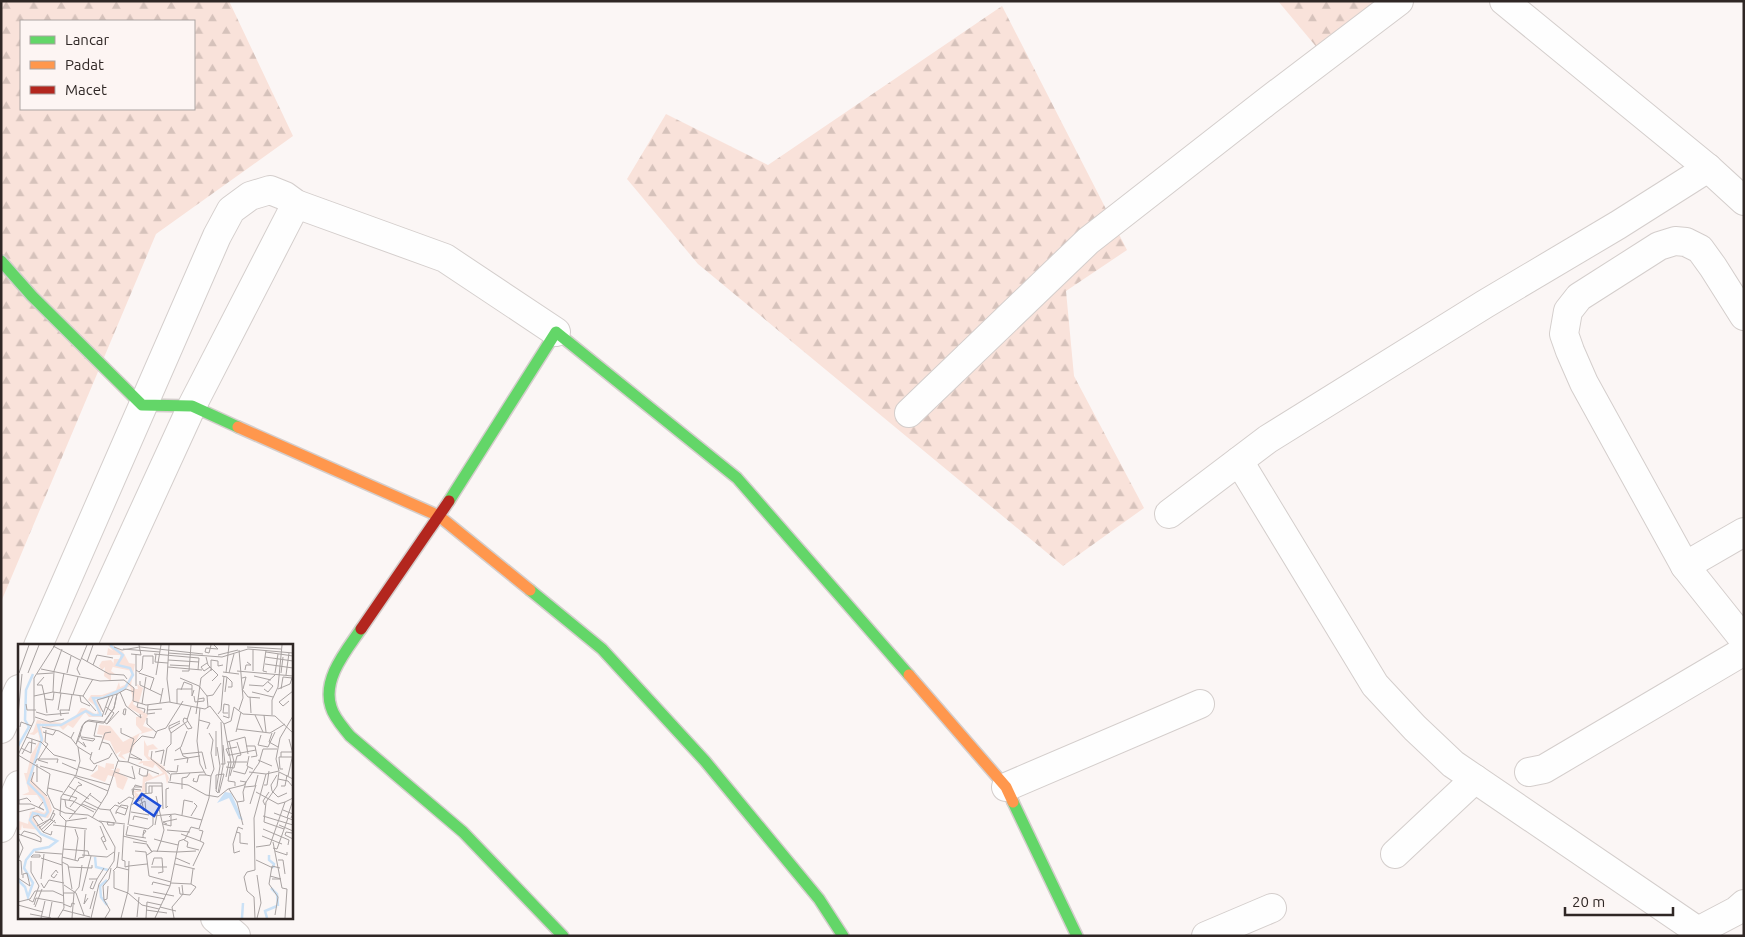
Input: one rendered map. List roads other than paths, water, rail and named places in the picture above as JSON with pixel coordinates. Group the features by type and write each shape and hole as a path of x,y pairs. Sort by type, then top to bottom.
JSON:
{"street":[{"path":"908,413 1088,241 1399,1"},
{"path":"1504,1 1708,168 1744,201"},
{"path":"1169,514 1276,433 1485,304 1618,225 1708,168"},
{"path":"39,644 217,236 231,210 250,196 270,190 285,196 296,204 445,258 556,332 737,478 1006,788 1077,936"},
{"path":"83,644 192,406 296,204"},
{"path":"1744,316 1700,250 1686,242 1675,241 1659,246 1579,297 1568,311 1564,334 1584,383 1685,566 1744,640"},
{"path":"1,261 32,296 142,405 192,406 439,516 602,649 706,761 819,898 843,936"},
{"path":"556,332 439,516 340,660 330,680 328,702 336,720 350,736 463,832 563,936"},
{"path":"1239,461 1375,685 1414,728 1453,764 1699,933 1736,911 1744,904"},
{"path":"1685,566 1744,532"},
{"path":"1529,772 1544,769 1744,651"},
{"path":"1,729 18,691"},
{"path":"1006,788 1200,704"},
{"path":"1395,854 1475,779"},
{"path":"1,828 13,792"},
{"path":"1206,936 1272,908"},
{"path":"217,920 236,936"}]}
